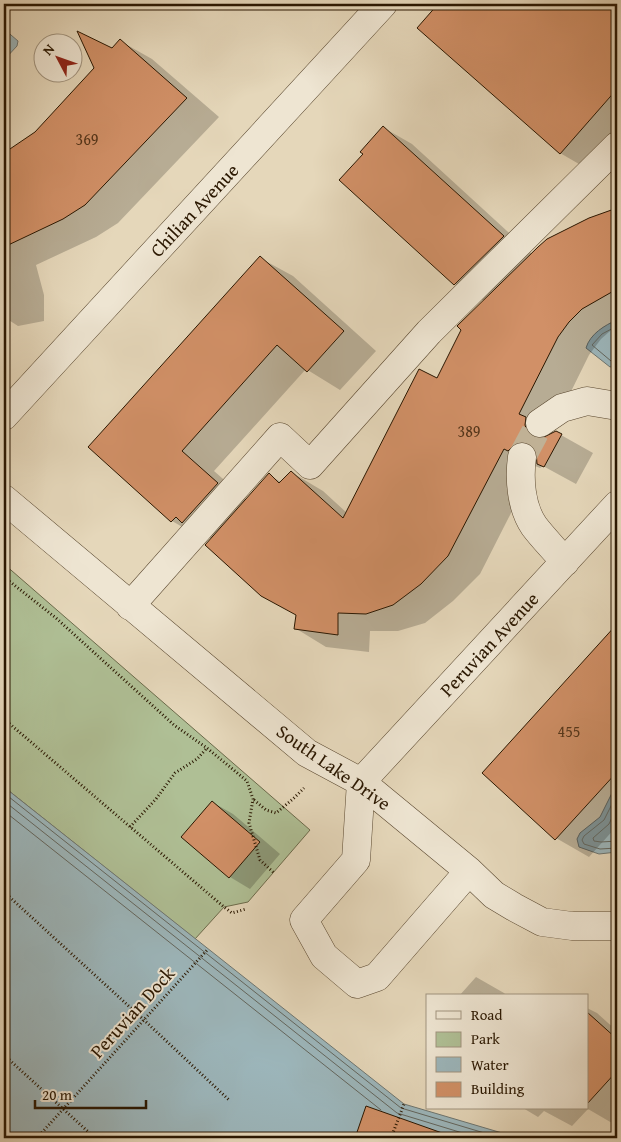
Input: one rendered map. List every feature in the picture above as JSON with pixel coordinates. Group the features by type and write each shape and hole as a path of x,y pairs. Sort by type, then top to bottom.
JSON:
{"street":[{"name":"Chilian Avenue","path":"4,416 383,4"},
{"path":"130,606 280,437 310,465 429,332 617,146"},
{"path":"540,423 562,408 587,401 617,406"},
{"path":"522,457 520,473 524,503 533,524 565,562"},
{"name":"South Lake Drive","path":"4,499 307,753 361,782 469,871 494,895 514,908 542,922 572,926 617,926"},
{"name":"Peruvian Avenue","path":"361,782 617,505"},
{"path":"361,782 356,860 304,920 324,956 357,984 377,977 469,871"}],"path":[{"path":"4,577 56,618 174,725 207,748 247,781 254,799 266,810 276,813 293,799 326,763"},
{"path":"4,719 232,913 246,909"},
{"path":"130,827 156,799 174,773 197,759 207,748"},
{"path":"254,799 249,823 260,860 274,873"},
{"path":"4,892 229,1100"},
{"name":"Peruvian Dock","path":"37,1138 208,949"},
{"path":"4,1055 95,1138"},
{"path":"391,1138 404,1104"}],"green space":[{"path":"4,564 310,830 248,902 224,907 195,939 4,787"}],"water":[{"path":"4,29 18,41 17,46 4,60"},
{"path":"617,320 617,365 610,367 586,348 594,334"},
{"path":"4,787 404,1104 519,1138 4,1138"},
{"path":"617,791 617,852 599,854 579,847 577,839 580,833 600,817 612,793"}],"building":[{"path":"438,4 617,4 617,89 560,154 417,28"},
{"path":"82,33 112,48 120,39 187,98 85,205 63,219 4,247 4,153 35,132 94,68 82,42"},
{"path":"383,126 504,236 454,285 339,180 363,154 360,152"},
{"path":"617,208 617,289 582,309 569,322 558,337 519,414 526,417 525,425 527,431 534,437 542,438 556,431 562,434 544,467 537,464 536,451 531,444 524,442 516,443 508,451 504,449 448,556 421,584 393,605 366,614 338,613 338,635 294,629 296,615 261,596 205,545 269,473 279,483 291,471 343,518 419,369 437,378 461,330 457,326 547,239 589,218"},
{"path":"260,256 344,331 307,372 277,345 182,451 218,483 182,523 176,517 171,522 88,447"},
{"path":"617,624 617,772 555,840 482,773"},
{"path":"212,801 260,842 229,878 181,837"},
{"path":"588,1013 617,1039 617,1071 588,1103"},
{"path":"366,1106 445,1134 444,1138 355,1138"}],"tunnel":[{"path":"522,457 540,423"}]}
